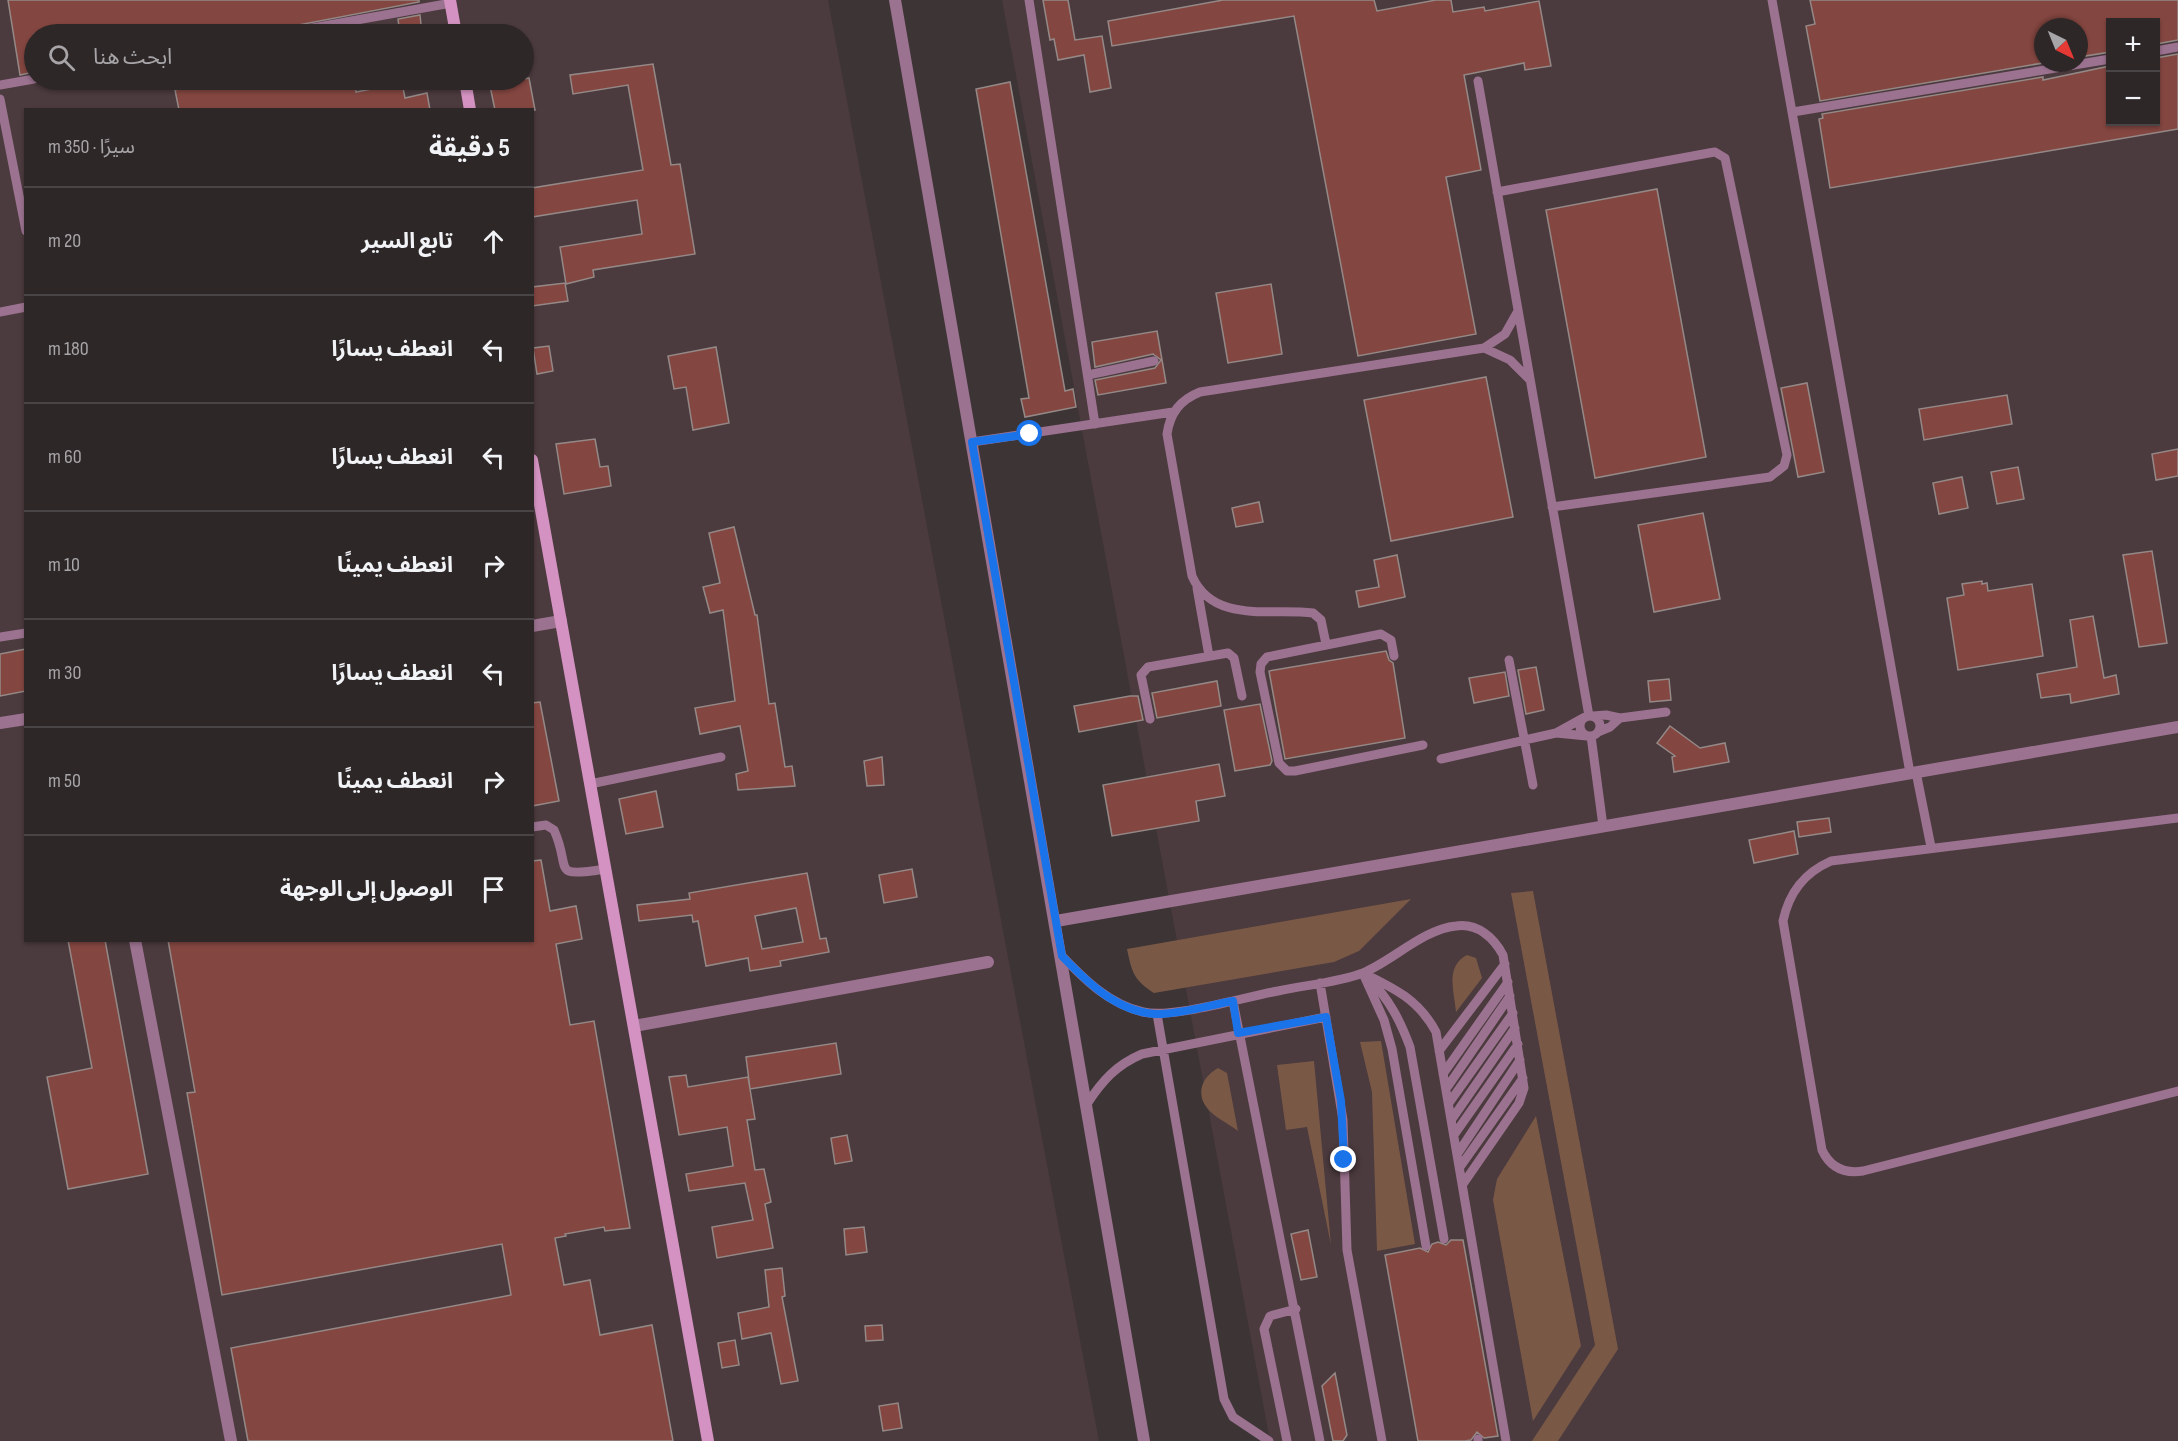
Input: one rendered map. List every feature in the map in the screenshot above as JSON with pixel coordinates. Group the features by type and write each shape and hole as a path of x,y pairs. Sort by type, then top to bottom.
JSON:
{"main road":[{"path":"450,2 454,24"},
{"path":"467,90 470,108"},
{"path":"534,471 708,1441"}],"street":[{"path":"895,0 1056,921 1144,1441"},
{"path":"534,626 561,621"},
{"path":"0,723 24,719"},
{"path":"1056,921 2178,727"},
{"path":"135,942 231,1441"},
{"path":"634,1026 988,962"}],"lane":[{"path":"1029,0 1095,424"},
{"path":"1773,0 1913,773 1931,847"},
{"path":"332,24 450,2"},
{"path":"2160,50 2178,47"},
{"path":"1792,112 2106,59"},
{"path":"0,85 24,81"},
{"path":"1478,81 1589,716 1599,722 1592,735 1603,826"},
{"path":"0,99 24,221"},
{"path":"1497,192 1714,152 1725,158 1787,455 1784,466 1770,477 1552,507"},
{"path":"0,312 24,307"},
{"path":"1209,656 1197,588 1192,576 1167,434 1173,412 1180,403 1200,392 1484,348 1505,334 1518,311"},
{"path":"1484,348 1510,360 1530,381"},
{"path":"1088,375 1154,361"},
{"path":"972,442 1173,412"},
{"path":"1197,588 1214,603 1230,609 1313,613 1321,620 1326,644"},
{"path":"0,638 24,633"},
{"path":"1394,656 1391,640 1381,634 1271,655 1262,664 1260,672 1281,767 1295,771 1423,745"},
{"path":"1150,718 1143,671 1148,668 1224,653 1232,655 1242,696"},
{"path":"1509,660 1533,785"},
{"path":"1592,735 1580,730 1581,720 1589,716 1606,715 1620,718 1666,712"},
{"path":"1441,759 1556,733 1589,716"},
{"path":"1556,733 1592,735 1610,727 1620,718"},
{"path":"590,784 721,757"},
{"path":"2178,818 1844,858 1818,867 1798,884 1786,908 1784,933 1822,1150 1831,1164 1846,1172 1863,1171 2178,1091"},
{"path":"534,827 546,825 554,830 562,865 567,872 575,874 605,869"},
{"path":"1062,956 1110,999 1142,1012 1157,1014 1233,1001 1363,973 1406,948 1456,926 1471,927 1485,933 1496,942 1504,964 1524,1088 1519,1104 1463,1184"},
{"path":"1439,1051 1504,964"},
{"path":"1363,973 1398,990 1421,1008 1436,1032 1506,1441"},
{"path":"1363,973 1384,994 1400,1019 1410,1047 1444,1239"},
{"path":"1363,973 1384,1020 1392,1049 1426,1246"},
{"path":"1443,1074 1508,982"},
{"path":"1320,983 1343,1120 1347,1250 1382,1441"},
{"path":"1446,1089 1510,996"},
{"path":"1233,1001 1296,1309 1320,1441"},
{"path":"1449,1103 1513,1013"},
{"path":"1157,1014 1224,1399 1233,1417 1269,1441"},
{"path":"1087,1104 1099,1086 1118,1067 1142,1054 1326,1017"},
{"path":"1452,1119 1515,1028"},
{"path":"1454,1135 1518,1044"},
{"path":"1458,1153 1520,1060"},
{"path":"1460,1167 1523,1078"},
{"path":"1287,1441 1264,1329 1270,1316 1296,1309"}],"shaded area":[{"path":"0,0 828,0 1099,1441 0,1441"},
{"path":"1002,0 2178,0 2178,1441 1270,1441"},
{"path":"1533,891 1618,1349 1558,1441 1532,1441 1595,1345 1511,893"},
{"path":"1411,899 1359,951 1334,962 1154,993 1135,975 1127,949"},
{"path":"1467,955 1476,958 1482,978 1456,1012 1453,972 1460,960"},
{"path":"1381,1041 1415,1244 1377,1251 1372,1092 1360,1042"},
{"path":"1314,1061 1331,1245 1307,1127 1286,1130 1277,1065"},
{"path":"1218,1068 1227,1073 1238,1131 1210,1111 1203,1102 1202,1085"},
{"path":"1536,1116 1581,1346 1533,1421 1493,1200 1497,1179"}],"building":[{"path":"8,0 419,0 419,2 304,24 24,24 24,74 20,75"},
{"path":"1043,0 1068,0 1075,40 1102,36 1111,88 1090,92 1084,55 1058,60 1054,39 1050,40"},
{"path":"1223,0 1374,0 1377,11 1436,0 1451,0 1453,12 1484,7 1485,11 1539,1 1551,66 1525,70 1524,63 1464,75 1481,170 1446,177 1476,334 1358,356 1294,16 1112,46 1108,21"},
{"path":"1810,0 2178,0 2178,40 2160,43 2160,18 2106,18 2106,53 2088,56 2088,18 2034,18 2034,65 1820,101 1806,26 1815,24"},
{"path":"420,15 421,24 399,24 398,19"},
{"path":"2178,54 2178,129 1830,188 1819,119 1823,118 1822,114 2043,77 2043,80 2106,67 2106,126 2160,126 2160,57"},
{"path":"653,64 671,165 680,164 695,254 593,270 594,277 566,284 560,247 642,234 637,200 534,217 534,188 643,170 628,85 573,94 570,75"},
{"path":"1010,82 1065,391 1073,389 1076,407 1025,417 1021,399 1029,398 976,89"},
{"path":"175,90 356,90 356,92 403,90 405,98 427,93 430,108 179,108"},
{"path":"491,90 531,90 535,110 534,108 495,108"},
{"path":"1657,189 1706,457 1595,478 1546,210"},
{"path":"565,283 568,301 534,306 534,287"},
{"path":"1271,284 1282,354 1228,363 1216,293"},
{"path":"1157,331 1166,383 1098,395 1095,380 1155,368 1161,360 1153,354 1095,367 1092,342"},
{"path":"549,346 553,371 537,374 534,348"},
{"path":"716,347 729,423 693,430 686,387 674,389 668,356"},
{"path":"1486,377 1513,517 1391,541 1364,400"},
{"path":"1807,383 1824,472 1798,477 1781,388"},
{"path":"2007,395 2012,424 1924,440 1919,409"},
{"path":"595,439 600,467 608,466 611,486 564,494 556,444"},
{"path":"2178,449 2178,476 2156,480 2152,454"},
{"path":"2018,467 2024,499 1997,504 1991,472"},
{"path":"1962,477 1968,508 1939,514 1933,483"},
{"path":"1259,502 1263,522 1236,527 1232,508"},
{"path":"1703,513 1720,599 1654,612 1638,525"},
{"path":"734,527 755,615 757,615 769,704 775,703 785,767 792,766 795,786 738,790 736,774 748,771 740,726 700,734 695,708 735,701 723,610 710,613 703,587 720,583 709,533"},
{"path":"2152,551 2167,643 2139,647 2123,555"},
{"path":"1397,555 1405,597 1359,607 1356,591 1379,587 1374,560"},
{"path":"1982,581 1982,584 1987,583 1988,591 2032,584 2043,656 1958,670 1947,598 1964,595 1962,584"},
{"path":"2093,616 2104,678 2116,675 2119,694 2071,703 2070,694 2041,698 2037,674 2077,667 2070,620"},
{"path":"24,649 24,691 0,696 0,654"},
{"path":"1386,651 1389,660 1393,663 1405,738 1285,759 1269,671"},
{"path":"1536,667 1544,710 1526,714 1518,670"},
{"path":"1505,672 1509,696 1474,703 1469,678"},
{"path":"1669,679 1671,700 1650,702 1648,681"},
{"path":"1217,681 1221,706 1157,718 1152,693"},
{"path":"1138,696 1143,720 1079,732 1074,706"},
{"path":"540,702 559,801 534,806 534,703"},
{"path":"1260,704 1272,761 1270,765 1235,771 1224,710"},
{"path":"1670,726 1700,748 1725,743 1729,762 1674,772 1672,757 1675,756 1657,743"},
{"path":"882,757 884,785 867,786 864,761"},
{"path":"1219,764 1225,796 1196,801 1199,821 1112,836 1103,785"},
{"path":"656,791 663,827 626,834 619,799"},
{"path":"1829,818 1831,832 1799,837 1797,822"},
{"path":"1794,831 1798,854 1754,863 1749,840"},
{"path":"541,860 550,911 576,906 582,939 556,944 570,1025 594,1021 630,1228 605,1231 604,1227 555,1238 564,1285 590,1280 600,1335 652,1325 673,1441 248,1441 231,1348 511,1295 502,1244 222,1295 187,1093 195,1092 168,942 534,942 534,861"},
{"path":"912,869 917,897 884,903 879,875"},
{"path":"807,873 820,939 826,938 829,952 780,961 781,966 750,971 748,958 706,966 698,921 693,922 692,915 639,921 637,905 690,899 689,893","holes":["796,908 803,942 762,949 755,916"]},
{"path":"68,942 105,942 148,1174 68,1189 47,1077 92,1068"},
{"path":"836,1043 841,1074 750,1089 746,1057"},
{"path":"686,1075 688,1087 748,1077 755,1119 747,1120 755,1170 764,1169 771,1202 765,1204 773,1248 717,1258 712,1227 753,1220 745,1183 689,1191 686,1174 733,1166 727,1127 679,1135 669,1077"},
{"path":"847,1135 852,1161 835,1164 831,1138"},
{"path":"864,1227 867,1252 846,1255 844,1229"},
{"path":"1308,1230 1317,1277 1301,1280 1291,1234"},
{"path":"1451,1240 1463,1240 1498,1436 1484,1438 1477,1432 1471,1440 1465,1441 1418,1441 1385,1255 1420,1248 1428,1252 1432,1244 1438,1242 1446,1245"},
{"path":"782,1268 785,1296 782,1297 798,1381 781,1384 771,1333 742,1339 738,1313 769,1307 765,1270"},
{"path":"882,1325 883,1340 866,1341 865,1326"},
{"path":"735,1340 739,1365 722,1368 718,1343"},
{"path":"1335,1373 1347,1435 1343,1441 1333,1441 1322,1386"},
{"path":"898,1403 902,1428 883,1431 879,1406"}],"route":[{"path":"1030,434 972,442 1062,956 1083,978 1110,999 1142,1012 1157,1014 1233,1001 1238,1033 1326,1017 1341,1101 1344,1160"}]}
